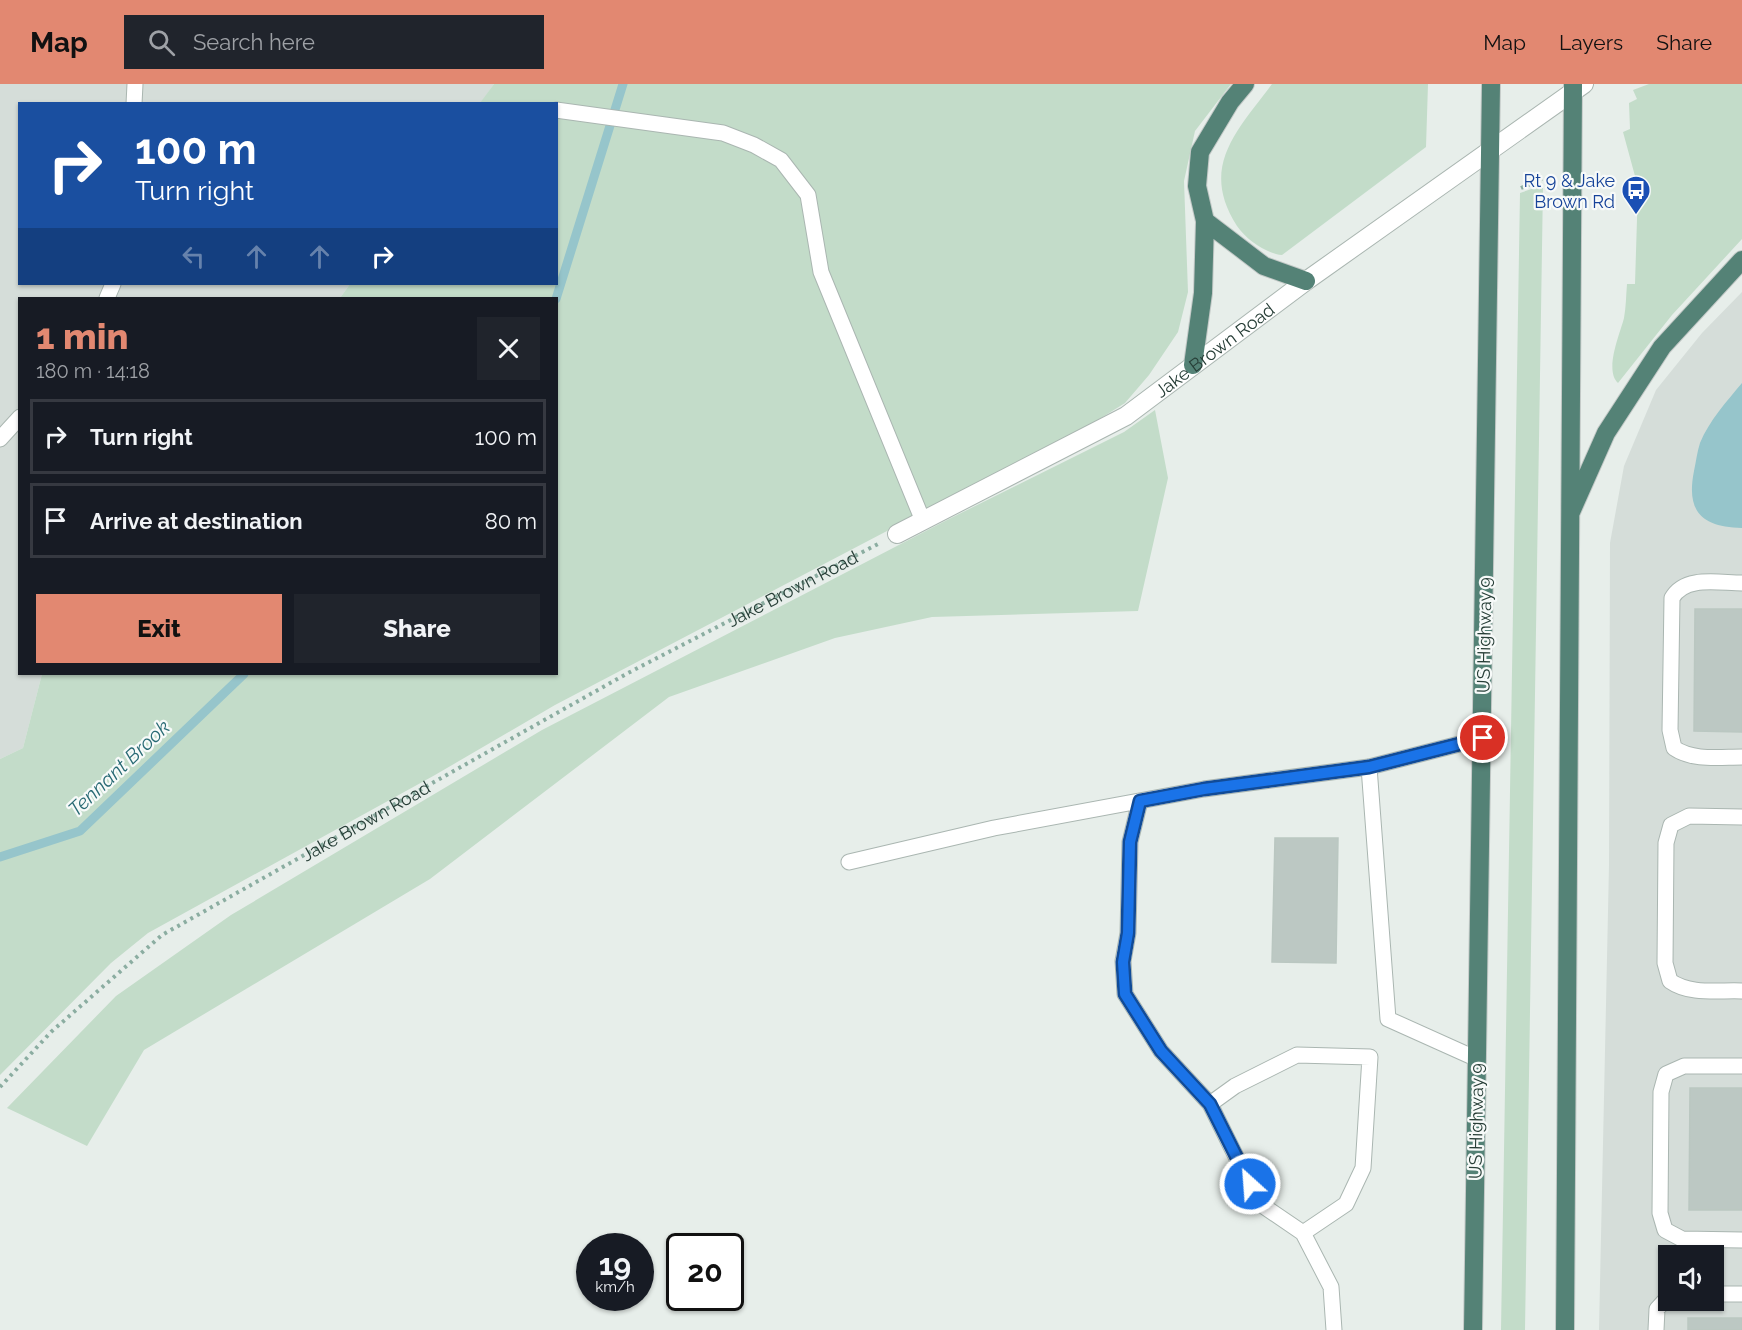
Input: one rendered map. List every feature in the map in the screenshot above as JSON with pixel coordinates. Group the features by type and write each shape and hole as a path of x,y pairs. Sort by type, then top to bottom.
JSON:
{"highway":[{"path":"1193,365 1203,293 1205,221 1197,186 1200,152 1230,102 1245,84"},
{"name":"US Highway 9","path":"1473,1330 1491,84"},
{"path":"1565,1330 1568,519 1576,87"},
{"path":"1205,221 1264,267 1306,281"},
{"path":"1568,519 1606,433 1662,347 1742,261"}],"street":[{"name":"Jake Brown Road","path":"897,534 1126,417 1306,281 1489,153 1576,87"}],"lane":[{"path":"134,102 135,84"},
{"path":"559,110 723,133 754,144 781,160 808,195 821,272 923,521"},
{"path":"0,439 18,419"},
{"path":"1742,583 1694,582 1676,591 1672,598 1670,730 1674,748 1682,754 1742,757"},
{"path":"849,862 994,828 1204,789 1369,767 1483,738"},
{"path":"1369,767 1388,1019 1477,1059"},
{"path":"1140,801 1130,842 1128,933 1123,962 1125,994 1161,1051 1210,1104 1259,1203 1303,1233 1331,1287 1334,1330"},
{"path":"1742,817 1689,816 1671,825 1666,843 1665,952 1666,972 1670,981 1678,987 1687,990 1742,990"},
{"path":"1210,1104 1235,1086 1297,1055 1370,1057 1363,1168 1346,1204 1303,1233"},
{"path":"1742,1066 1684,1066 1666,1074 1661,1092 1660,1202 1661,1221 1665,1230 1673,1236 1682,1239 1742,1240"},
{"path":"1724,1294 1742,1294"},
{"path":"1656,1330 1658,1308"}],"path":[{"path":"1521,188 1542,179"},
{"name":"Jake Brown Road","path":"0,1087 51,1032 162,935 628,674 897,534"}],"shaded area":[{"path":"0,84 494,84 481,102 18,102 18,285 349,285 341,297 18,297 18,675 42,675 23,748 0,759"},
{"path":"1742,292 1742,1330 1599,1330 1609,865 1610,543 1624,466 1656,390 1702,333"}],"green space":[{"path":"494,84 1231,84 1195,131 1184,181 1188,292 1178,332 1149,375 1125,403 1093,423 555,705 435,775 148,933 111,963 0,1075 0,759 23,748 42,675 558,675 558,297 341,297 349,285 558,285 558,102 481,102"},
{"path":"1272,84 1428,84 1426,147 1282,255 1263,249 1241,231 1226,205 1222,186 1222,168 1227,150 1246,118"},
{"path":"1649,84 1742,84 1742,239 1672,315 1618,383 1612,370 1624,318 1627,284 1635,284 1638,187 1623,132 1630,129 1629,103 1637,99 1633,90"},
{"path":"1543,185 1525,1330 1501,1330 1520,193"},
{"path":"1155,410 1168,478 1138,611 932,617 835,638 669,697 430,879 144,1050 87,1146 7,1108 116,996 231,915 542,730 947,520 1124,432"}],"water":[{"path":"1742,383 1742,528 1716,524 1700,514 1692,497 1692,485 1700,443 1708,427"}],"building":[{"path":"1695,609 1742,609 1742,732 1694,731"},
{"path":"1275,838 1338,838 1336,963 1272,962"},
{"path":"1690,1088 1742,1088 1742,1210 1689,1210"},
{"path":"1688,1318 1742,1318 1742,1330 1688,1330"}],"waterway":[{"name":"Tennant Brook","path":"557,297 623,84"},
{"name":"Tennant Brook","path":"0,857 80,831 243,675"}],"place":[{"name":"Rt 9 & Jake Brown Rd","path":"1636,216"}],"route":[{"path":"1250,1184 1210,1104 1161,1051 1125,994 1123,962 1128,933 1130,842 1140,801 1204,789 1369,767 1483,738"}]}
